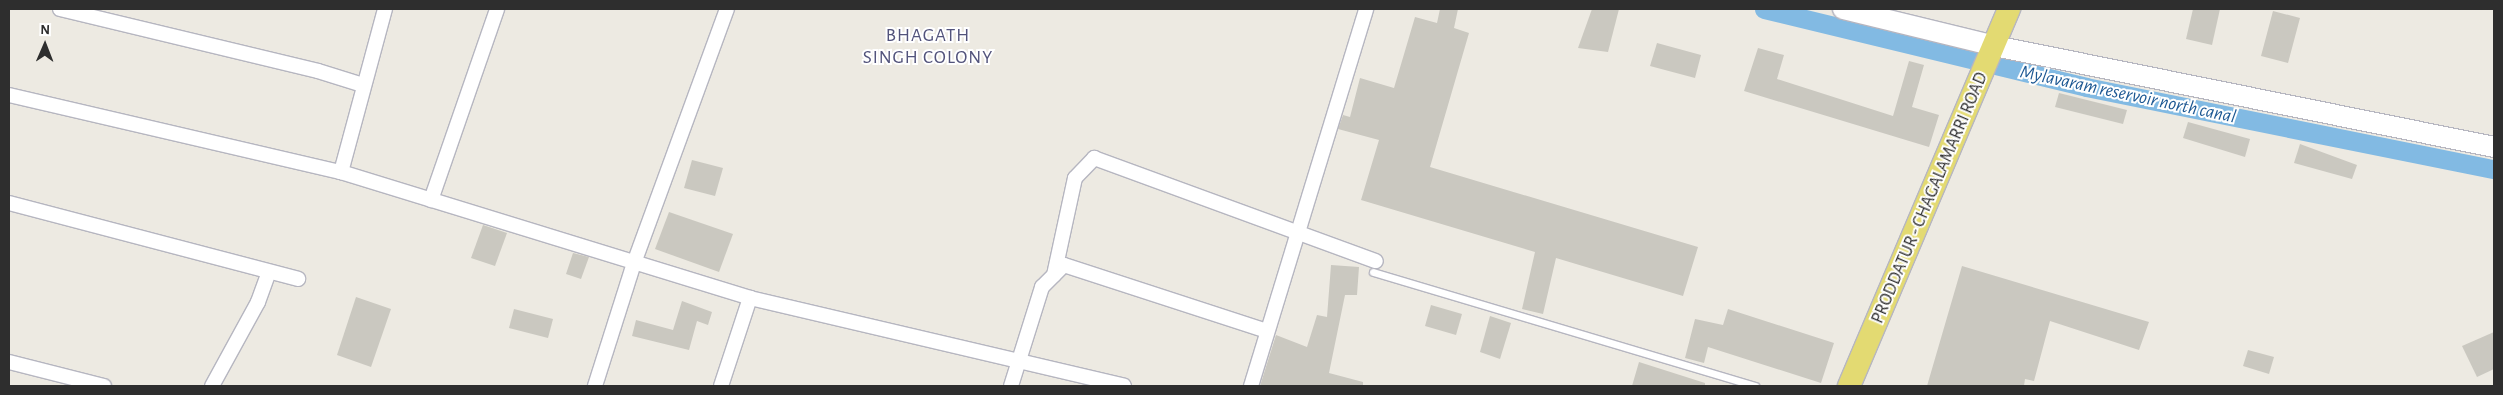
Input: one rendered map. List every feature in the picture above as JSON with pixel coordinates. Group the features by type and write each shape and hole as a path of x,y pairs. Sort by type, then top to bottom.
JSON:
{"main road":[{"path":"1843,9 1996,46 2494,147"},
{"name":"PRODDATUR - CHAGALAMARRI ROAD","path":"1849,386 1996,46 2009,9"}],"street":[{"path":"60,9 318,71 363,85"},
{"path":"341,172 385,9"},
{"path":"431,200 497,9"},
{"path":"595,386 634,263 727,9"},
{"path":"1251,386 1366,9"},
{"path":"9,95 341,172 750,298 1124,386"},
{"path":"1054,275 1075,178 1094,158 1297,232 1374,267"},
{"path":"9,203 298,280"},
{"path":"1011,386 1042,287 1064,265 1267,331"},
{"path":"212,386 258,302 269,272"},
{"path":"724,386 750,298"},
{"path":"9,362 104,386"}],"lane":[{"path":"1374,267 1755,386"}],"building":[{"path":"1440,9 1458,9 1454,28 1469,33 1430,167 1698,247 1683,296 1556,258 1543,314 1522,309 1535,252 1361,200 1379,140 1338,129 1343,115 1350,117 1360,78 1394,88 1415,17 1437,23"},
{"path":"1592,9 1619,9 1608,52 1578,48"},
{"path":"2193,9 2220,9 2212,45 2186,39"},
{"path":"2273,11 2300,18 2288,63 2261,56"},
{"path":"1657,43 1701,55 1695,78 1650,66"},
{"path":"1758,48 1784,55 1777,79 1893,116 1909,61 1924,65 1912,107 1939,115 1929,147 1744,91"},
{"path":"2059,93 2127,110 2123,124 2055,107"},
{"path":"2188,122 2250,139 2245,157 2183,138"},
{"path":"2300,144 2357,165 2352,179 2294,163"},
{"path":"692,160 723,168 715,196 684,188"},
{"path":"669,212 733,234 719,272 655,249"},
{"path":"483,225 507,233 495,266 471,258"},
{"path":"573,253 589,257 581,279 566,274"},
{"path":"1331,265 1359,267 1357,295 1345,295 1329,373 1363,382 1363,386 1260,386 1276,335 1307,347 1317,315 1327,317"},
{"path":"1962,266 2149,322 2139,350 2050,321 2034,381 2025,379 2024,386 1927,386"},
{"path":"356,297 391,309 371,367 337,355"},
{"path":"682,301 712,312 708,325 697,321 689,350 632,336 636,320 673,330"},
{"path":"1431,305 1462,314 1456,335 1425,326"},
{"path":"514,309 553,319 548,338 509,328"},
{"path":"1728,309 1834,343 1821,383 1708,347 1704,363 1685,358 1695,319 1723,325"},
{"path":"1490,316 1511,323 1500,359 1480,352"},
{"path":"2494,332 2494,369 2477,377 2462,346"},
{"path":"2248,350 2274,357 2269,374 2243,366"},
{"path":"1639,362 1705,383 1705,386 1632,386"}],"waterway":[{"name":"Mylavaram reservoir north canal","path":"1764,9 2086,87 2494,169"}],"district":[{"name":"BHAGATH SINGH COLONY","path":"928,47"}]}
